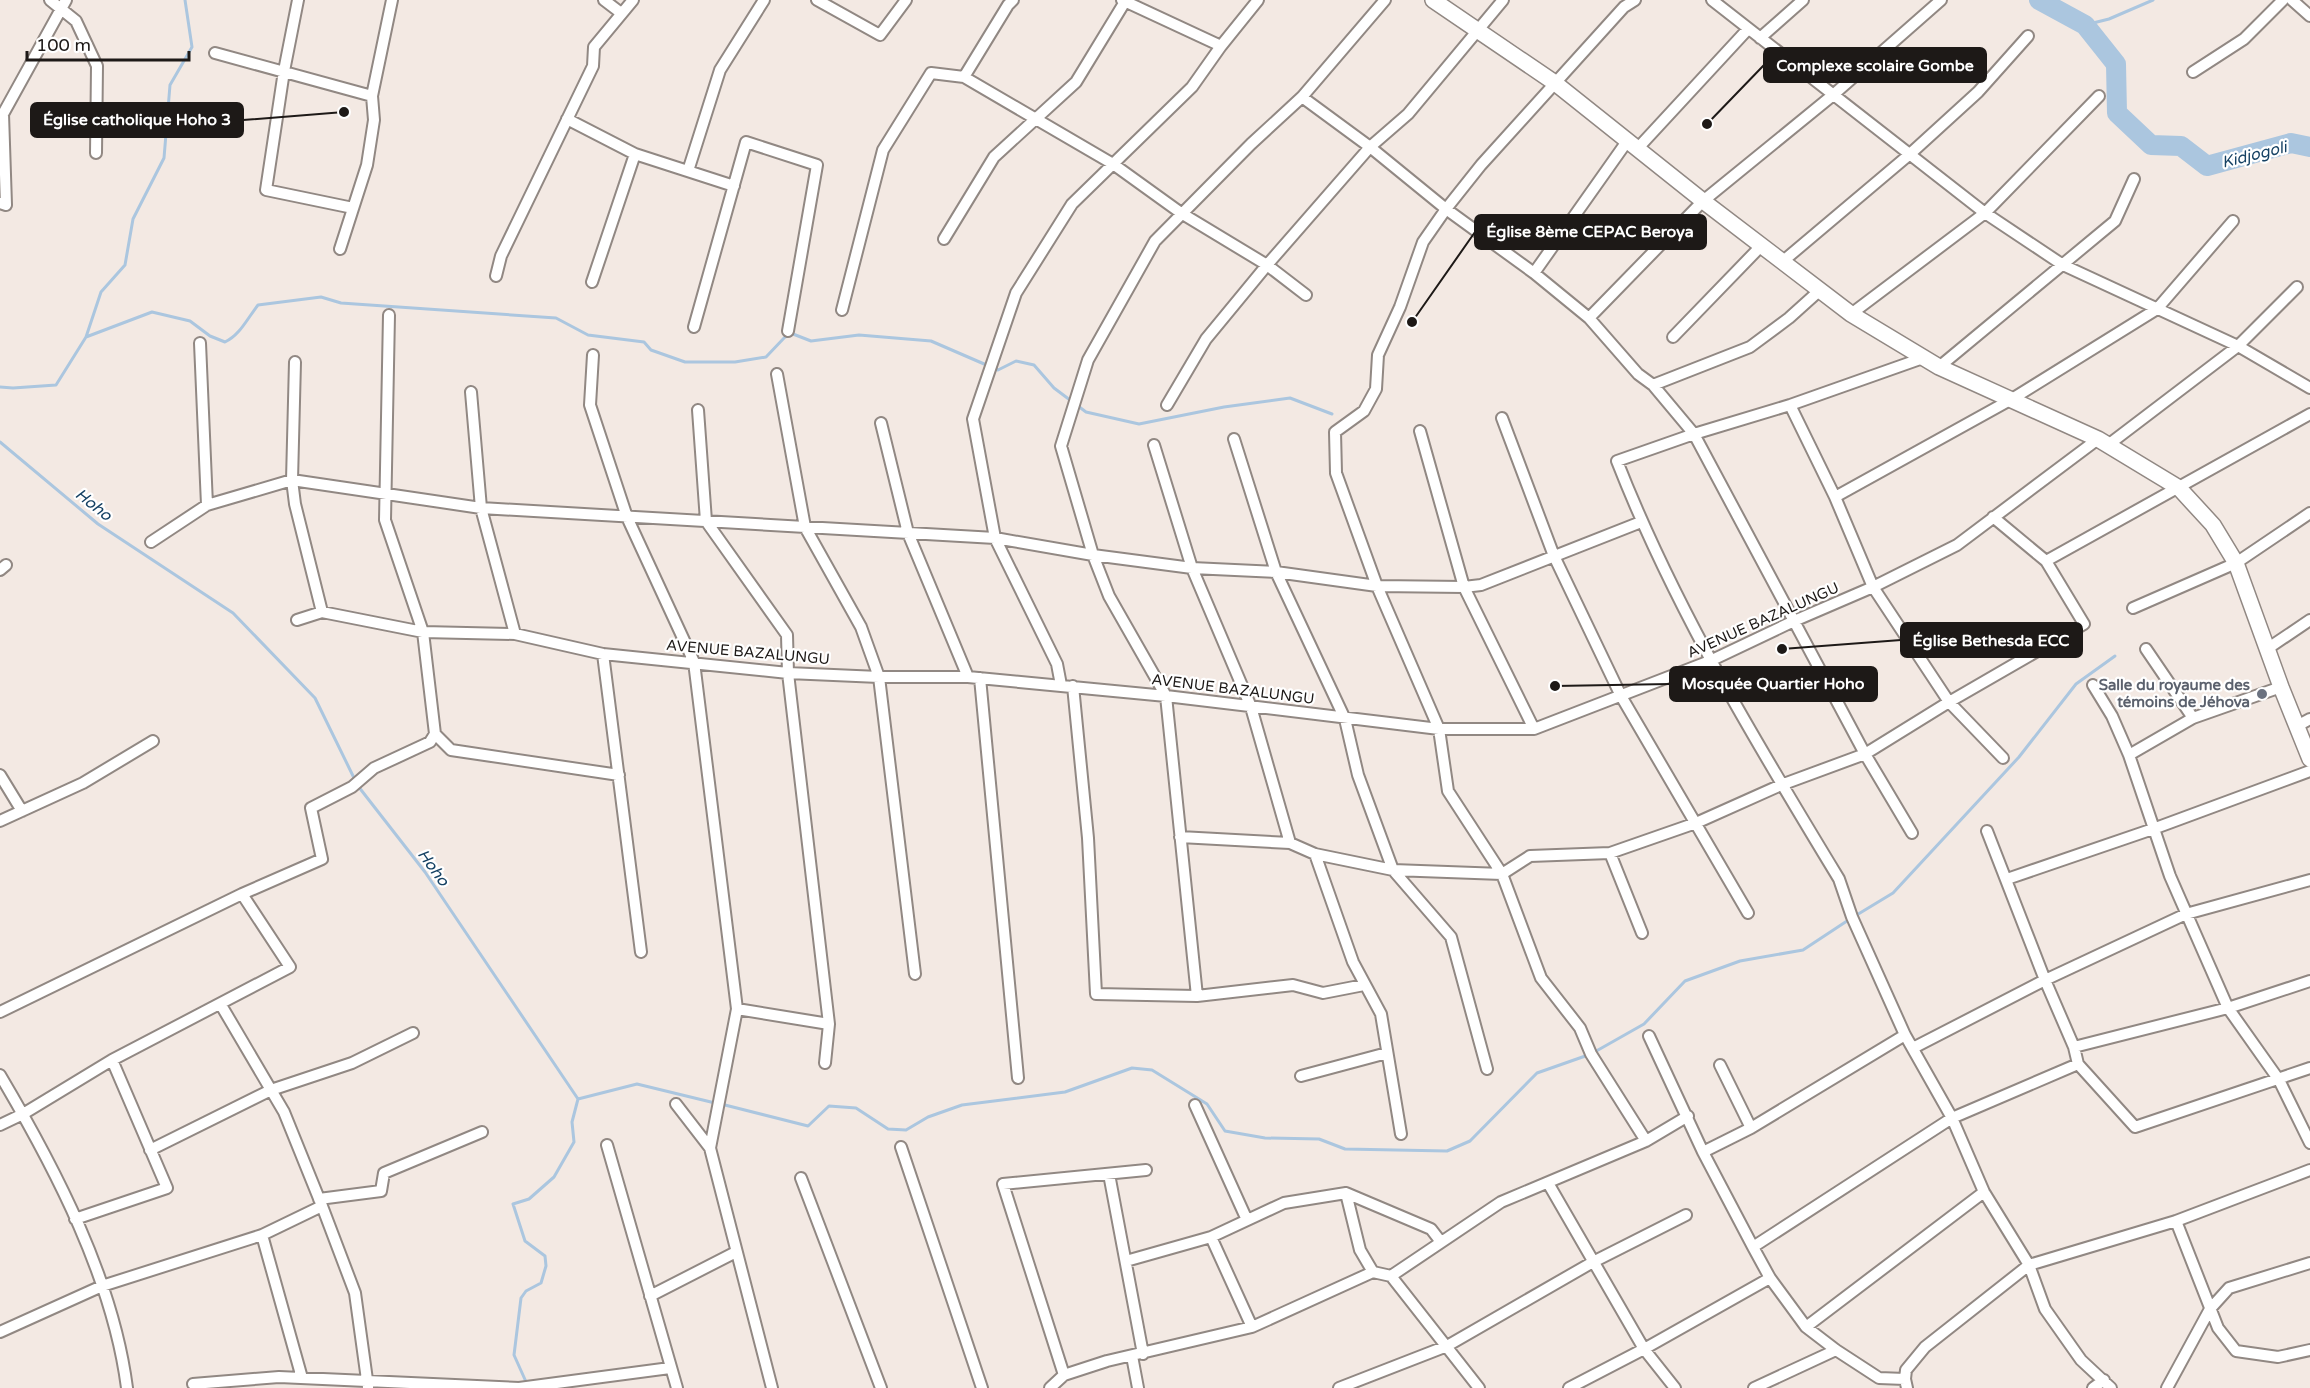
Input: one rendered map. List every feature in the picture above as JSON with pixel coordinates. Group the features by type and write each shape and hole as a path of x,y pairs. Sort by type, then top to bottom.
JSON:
{"street":[{"path":"50,0 63,4 76,21 97,66 96,153"},
{"path":"298,0 284,72 266,190 353,208"},
{"path":"340,249 367,165 374,120 372,96 392,0"},
{"path":"604,0 621,13"},
{"path":"496,276 501,256 593,66 594,47 633,0"},
{"path":"688,171 720,70 764,0"},
{"path":"817,0 880,35 906,0"},
{"path":"964,78 1013,0"},
{"path":"944,239 994,157 1033,118 1076,82 1124,0 1221,46"},
{"path":"1061,685 1057,664 995,538 973,419 1016,293 1072,204 1192,87 1258,0"},
{"path":"1197,996 1166,696 1109,596 1093,555 1061,446 1088,360 1155,241 1302,97 1385,0"},
{"path":"1433,0 1556,83 1703,201 1851,314 1939,367 2103,442 2179,488 2213,525 2236,563 2281,687 2303,722 2310,759"},
{"path":"1167,405 1206,339 1267,265 1370,147 1408,114 1503,0"},
{"path":"1635,0 1624,7 1481,165 1423,242 1400,307 1378,356 1376,389 1364,411 1335,432 1336,473 1377,586 1439,729 1448,791 1502,874 1541,978 1580,1028 1591,1054 1646,1141"},
{"path":"1712,0 1985,213 2063,266 2238,346 2310,388"},
{"path":"1760,38 1803,0"},
{"path":"1589,318 1703,201 1833,95 1941,0"},
{"path":"2193,72 2244,39 2283,0"},
{"path":"2292,0 2310,16"},
{"path":"0,203 6,205 2,113 63,4"},
{"path":"1534,273 1633,144 1748,29"},
{"path":"1782,262 1910,154 1978,92 2028,36"},
{"path":"215,54 372,96"},
{"path":"842,310 883,150 931,73 964,78 1113,164 1182,213 1267,265 1306,296"},
{"path":"1851,314 1985,213 2099,96"},
{"path":"1302,97 1370,147 1446,209 1534,273 1589,318 1638,374 1653,385 1694,434 1865,754 1912,833"},
{"path":"567,119 635,154 734,186"},
{"path":"694,327 746,142 817,165 788,331"},
{"path":"592,282 635,154"},
{"path":"1939,367 2115,221 2134,179"},
{"path":"1835,497 2012,399 2157,309 2233,221"},
{"path":"1673,337 1762,244"},
{"name":"AVENUE BAZALUNGU","path":"297,620 322,612 423,632 515,634 603,654 788,673 879,677 968,677 1166,696 1439,729 1534,729 1710,661 1794,621 1874,588 1957,545 1993,517 2238,346 2297,287"},
{"path":"1653,385 1750,347 1790,318 1819,291"},
{"path":"389,315 385,520 423,632 435,734 451,750 619,775"},
{"path":"200,343 207,505"},
{"path":"593,355 590,405 627,517 694,662 737,1009 710,1148"},
{"path":"1923,358 1790,405 1694,434 1617,461 1641,522 1710,661 1839,879 1852,917 1905,1035 1952,1118 1984,1191 2029,1266 2045,1309 2081,1360 2108,1384"},
{"path":"295,362 292,480 295,504 322,612"},
{"path":"777,374 805,527 861,627 879,677 915,974"},
{"path":"471,392 481,508 515,634"},
{"path":"1790,405 1835,497 1874,588 1948,702 2003,758"},
{"path":"698,410 706,521 787,635 788,673 829,1024 825,1063"},
{"path":"2046,561 2310,414"},
{"path":"1502,418 1554,556 1621,696 1748,913"},
{"path":"881,423 908,533 968,677"},
{"path":"1420,431 1464,587 1534,729"},
{"path":"1234,439 1276,572 1345,718 1358,775 1393,870 1450,937 1487,1069"},
{"path":"1154,446 1192,568 1251,706 1290,843"},
{"path":"151,542 207,505 292,480 481,508 995,538 1093,555 1192,568 1276,572 1377,586 1464,587 1481,585 1641,522"},
{"path":"2133,608 2236,563 2310,513"},
{"path":"1180,837 1290,843 1315,854 1393,870 1502,874 1530,856 1610,853 1696,823 1781,784 1865,754 1948,702 2084,624 2046,561 1993,517"},
{"path":"2267,649 2310,620"},
{"path":"2146,649 2193,718"},
{"path":"603,654 641,952"},
{"path":"980,678 1018,1078"},
{"path":"2093,685 2112,716 2129,755 2153,829 2186,914 2228,1008 2279,1080 2310,1143"},
{"path":"1073,686 1088,838 1096,994 1197,996 1293,985 1323,993 1364,985"},
{"path":"2129,755 2193,718 2281,687"},
{"path":"0,1012 242,894 322,859 311,808 356,785 374,768 430,742 435,734"},
{"path":"0,821 83,783 153,741"},
{"path":"2007,879 2153,829 2310,771"},
{"path":"0,775 22,811"},
{"path":"1987,831 2045,981 2074,1047 2078,1064 2135,1127 2310,1068"},
{"path":"1610,853 1642,933"},
{"path":"1315,854 1353,962 1380,1014 1401,1134"},
{"path":"1913,1048 2045,981 2186,914 2310,880"},
{"path":"0,1125 23,1114 112,1060 290,967 242,894"},
{"path":"2074,1047 2228,1008 2310,981"},
{"path":"221,1005 284,1112 355,1293 368,1385"},
{"path":"737,1009 829,1024"},
{"path":"150,1150 272,1090 352,1063 414,1033"},
{"path":"1703,1152 1751,1128 1905,1035"},
{"path":"1649,1036 1703,1152 1770,1278 1806,1327 1879,1378 1906,1383 1906,1370 1925,1347 2029,1266 2176,1221 2310,1170"},
{"path":"1301,1076 1387,1053"},
{"path":"75,1219 167,1188 112,1060"},
{"path":"1753,1247 1952,1118 2078,1064"},
{"path":"1720,1065 1751,1128"},
{"path":"0,1075 23,1114 75,1219 102,1286 124,1368 127,1388"},
{"path":"676,1104 710,1148 772,1388"},
{"path":"1195,1105 1247,1220"},
{"path":"1391,1275 1501,1202 1646,1141 1688,1116"},
{"path":"0,1332 102,1286 262,1235 320,1203 381,1191 384,1173 482,1132"},
{"path":"607,1145 677,1388"},
{"path":"901,1147 982,1388"},
{"path":"1064,1375 1003,1184 1146,1170"},
{"path":"1109,1174 1126,1261 1137,1355 1138,1388"},
{"path":"801,1178 877,1387"},
{"path":"1548,1183 1644,1349 1675,1388"},
{"path":"1806,1327 1984,1191"},
{"path":"1346,1193 1360,1250 1373,1272"},
{"path":"1126,1261 1211,1238 1284,1203 1346,1193 1431,1229 1441,1242"},
{"path":"1339,1388 1447,1346 1593,1262 1686,1215"},
{"path":"2176,1221 2218,1328 2236,1351 2278,1357 2310,1350"},
{"path":"262,1235 302,1378"},
{"path":"1211,1238 1252,1327"},
{"path":"650,1296 736,1252"},
{"path":"2167,1388 2210,1309 2229,1288 2310,1263"},
{"path":"1050,1388 1064,1375 1107,1361 1252,1327 1373,1272 1391,1275 1479,1388"},
{"path":"1569,1388 1770,1278"},
{"path":"1754,1388 1836,1350"},
{"path":"193,1384 279,1377 368,1385 519,1388 670,1368"},
{"path":"2094,1388 2108,1384"}],"waterway":[{"path":"0,387 56,385 86,337 101,292 125,265 133,219 164,158 170,85 192,47 185,0"},
{"name":"Kidjogoli","path":"2039,0 2085,25 2116,64 2117,113 2151,145 2181,146 2207,166 2291,143 2310,147"},
{"path":"2085,25 2109,19 2153,0"},
{"path":"86,337 152,312 190,321 210,336 225,342 239,331 258,305 321,297 341,303 556,318 588,335 644,342 651,350 685,362 735,362 766,357 785,337 793,334 811,341 859,335 931,341 998,370 1016,361 1034,365 1054,388 1086,412 1139,424 1224,407 1290,398 1332,414"},
{"name":"Hoho","path":"0,442 98,524 233,613 315,698 355,780"},
{"path":"1855,916 1893,893 2019,757 2076,684 2115,656"},
{"name":"Hoho","path":"358,786 425,872 578,1099 572,1122 574,1142 554,1177 529,1199 513,1204 525,1241 545,1256 546,1266 541,1283 526,1291 521,1298 514,1355 527,1384"},
{"path":"721,1104 808,1126 829,1106 856,1108 888,1129 906,1130 928,1117 962,1105 1065,1092 1132,1068 1152,1070 1207,1104 1225,1131 1265,1138 1319,1139 1345,1149 1447,1151 1470,1141 1537,1073 1591,1054 1644,1024 1685,981 1740,961 1803,950 1850,919"},
{"path":"578,1099 637,1084 715,1103"}],"place":[{"name":"Église catholique Hoho 3","path":"344,112"},
{"name":"Complexe scolaire Gombe","path":"1707,124"},
{"name":"Église 8ème CEPAC Beroya","path":"1412,322"},
{"name":"Église Bethesda ECC","path":"1782,649"},
{"name":"Mosquée Quartier Hoho","path":"1555,686"},
{"name":"Salle du royaume des témoins de Jéhova","path":"2262,694"}]}
